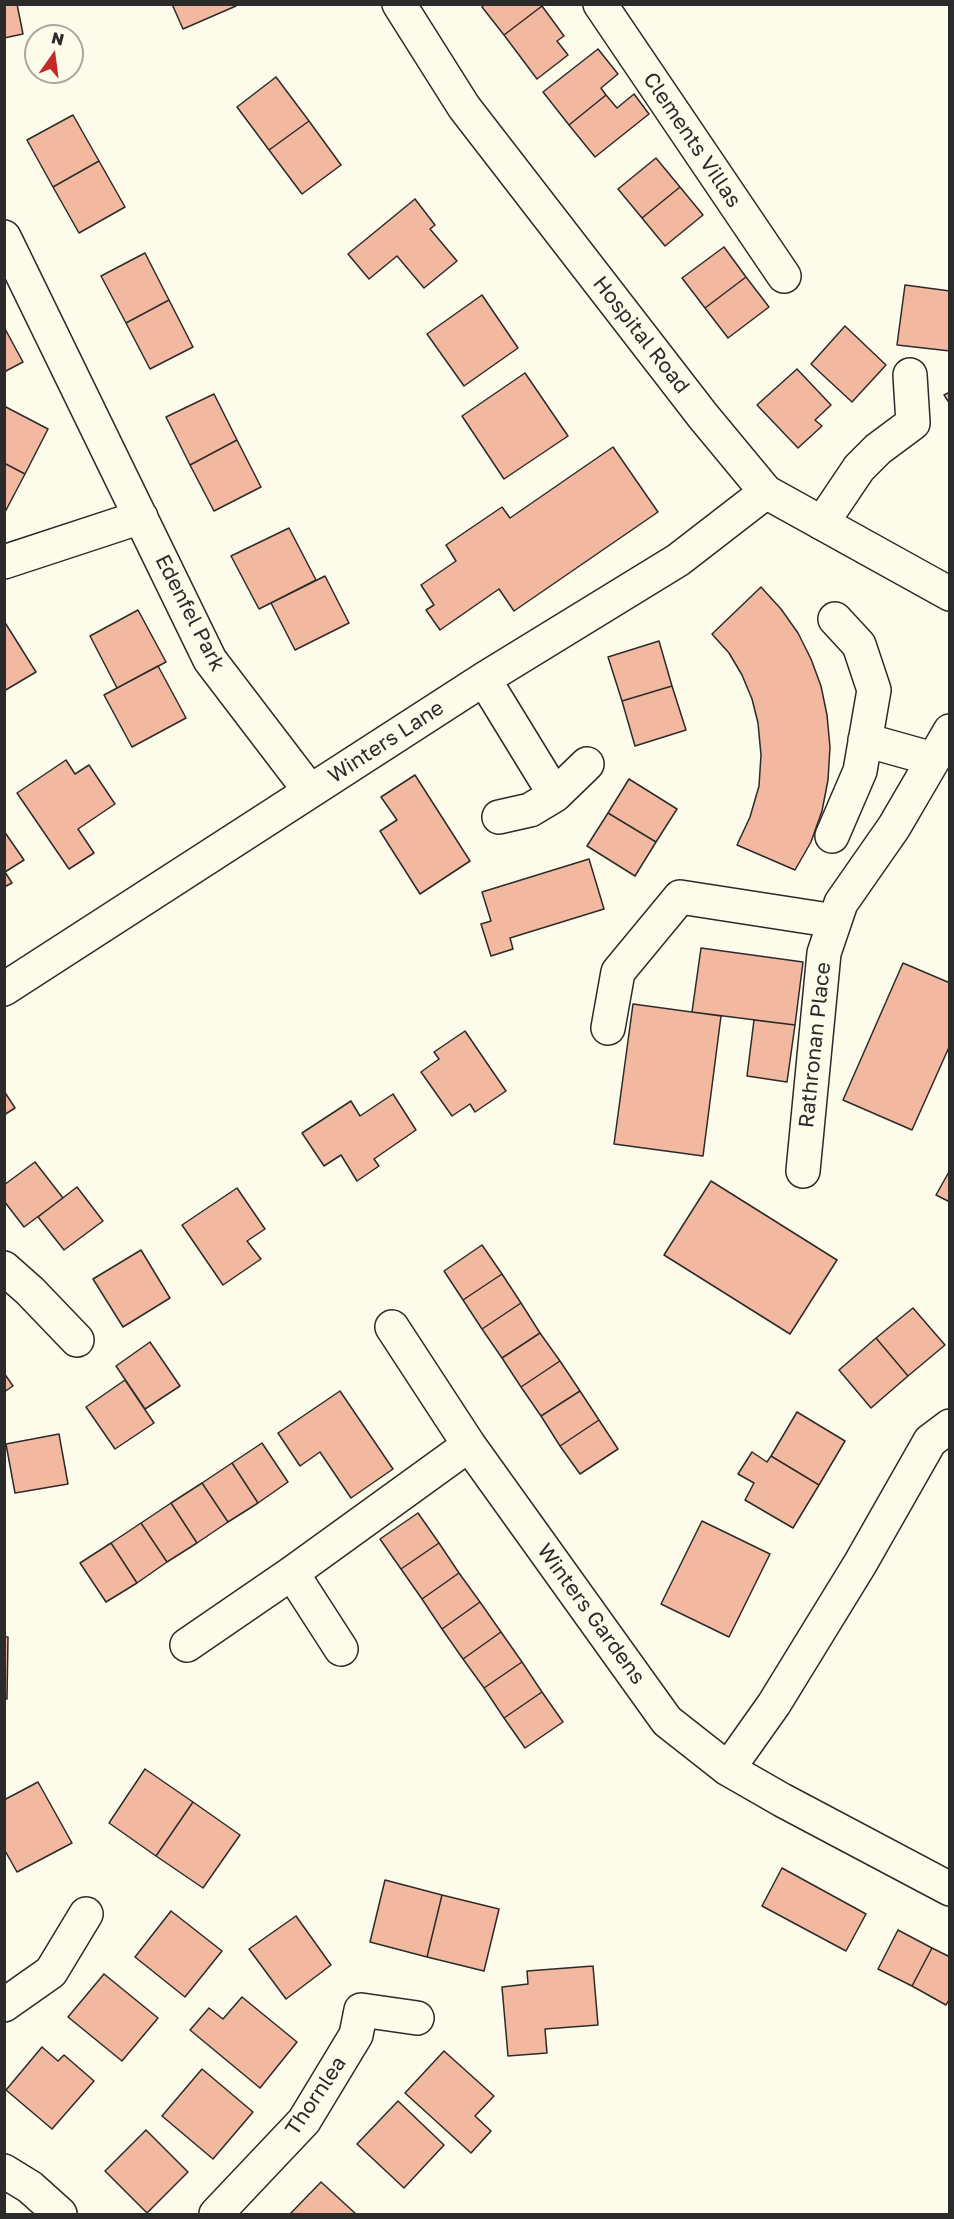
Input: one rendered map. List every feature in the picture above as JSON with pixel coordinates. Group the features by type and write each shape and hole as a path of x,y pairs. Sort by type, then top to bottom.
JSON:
{"street":[{"name":"Hospital Road","path":"399,4 465,107 703,416 766,492 950,594"},
{"name":"Clements Villas","path":"600,4 784,276"},
{"name":"Edenfel Park","path":"4,237 210,660 310,791"},
{"path":"822,523 859,468 878,449 913,423 910,375"},
{"name":"Winters Lane","path":"4,989 484,679 678,560 766,492"},
{"path":"4,562 141,517"},
{"path":"832,836 860,771 874,690 860,645 835,619"},
{"path":"484,679 555,795"},
{"name":"Rathronan Place","path":"803,1171 824,953 842,903 894,827 941,745 865,740"},
{"path":"499,817 530,810 555,795 586,764"},
{"path":"608,1028 618,972 680,897 836,921"},
{"path":"4,1268 30,1291 77,1340"},
{"name":"Winters Gardens","path":"392,1327 469,1445 667,1721 728,1769 950,1889"},
{"path":"728,1769 793,1674 860,1564 930,1441 950,1426"},
{"path":"187,1645 292,1573 469,1445"},
{"path":"292,1573 341,1650"},
{"path":"4,2005 51,1972 86,1914"},
{"name":"Thornlea","path":"216,2214 304,2121 356,2035 361,2010 417,2018"},
{"path":"4,2171 30,2187 60,2214"}],"building":[{"path":"4,4 17,4 23,34 4,38"},
{"path":"172,4 235,4 236,6 183,29"},
{"path":"485,4 541,4 542,6 504,35 482,7"},
{"path":"542,6 564,36 557,41 568,55 537,79 504,35"},
{"path":"598,49 618,74 601,88 606,95 569,125 543,92"},
{"path":"276,77 309,121 269,150 237,107"},
{"path":"634,94 649,114 595,157 569,125 606,95 617,108"},
{"path":"73,115 99,161 53,187 27,140"},
{"path":"309,121 341,165 302,194 269,150"},
{"path":"656,158 680,187 642,218 618,189"},
{"path":"99,161 125,207 79,233 53,187"},
{"path":"680,187 703,215 665,246 642,218"},
{"path":"415,199 435,225 430,229 457,261 424,288 397,256 369,279 348,254"},
{"path":"724,247 746,277 705,308 682,278"},
{"path":"145,253 169,300 126,323 101,276"},
{"path":"746,277 769,307 728,338 705,308"},
{"path":"905,285 950,291 950,351 897,345"},
{"path":"482,295 518,348 464,386 427,334"},
{"path":"169,300 193,347 150,369 126,323"},
{"path":"845,326 886,365 852,402 811,364"},
{"path":"4,327 23,362 4,372"},
{"path":"797,369 831,405 815,420 822,426 798,448 757,405"},
{"path":"525,373 568,436 504,479 462,416"},
{"path":"950,392 950,404 944,395"},
{"path":"214,394 237,440 190,465 166,417"},
{"path":"4,406 48,429 25,474 4,463"},
{"path":"237,440 261,487 214,511 190,465"},
{"path":"613,447 658,512 514,611 499,589 440,630 426,610 434,605 421,585 456,561 446,545 502,507 510,518"},
{"path":"4,463 25,474 4,514"},
{"path":"289,528 316,580 259,609 231,556"},
{"path":"325,576 349,623 295,650 271,603"},
{"path":"761,587 798,633 821,686 827,715 830,747 828,780 822,811 811,842 795,870 737,845 750,817 759,786 761,755 758,723 752,699 742,675 729,653 712,634"},
{"path":"138,610 166,662 117,688 90,636"},
{"path":"4,621 36,672 4,691"},
{"path":"659,641 672,686 622,701 608,657"},
{"path":"158,666 186,718 132,747 104,695"},
{"path":"672,686 686,730 635,746 622,701"},
{"path":"66,760 75,774 89,765 115,804 78,829 94,853 69,869 17,793"},
{"path":"415,775 470,861 420,894 380,831 397,820 381,797"},
{"path":"629,779 677,809 656,842 608,813"},
{"path":"608,813 656,842 635,876 587,846"},
{"path":"4,831 24,860 5,872 12,883 4,887"},
{"path":"589,859 604,909 510,938 513,949 491,956 481,924 491,921 482,892"},
{"path":"701,948 803,962 795,1025 692,1012"},
{"path":"903,963 950,983 950,1045 912,1130 843,1100"},
{"path":"633,1004 721,1016 703,1156 614,1144"},
{"path":"754,1020 795,1025 787,1082 747,1076"},
{"path":"465,1031 506,1091 475,1112 470,1104 452,1116 421,1072 439,1059 434,1052"},
{"path":"4,1091 15,1108 4,1115"},
{"path":"393,1094 416,1130 374,1159 379,1166 357,1181 341,1155 324,1166 302,1133 351,1101 360,1116"},
{"path":"35,1162 63,1198 24,1227 4,1201 4,1185"},
{"path":"950,1170 950,1202 936,1195"},
{"path":"711,1181 837,1260 790,1334 664,1255"},
{"path":"77,1187 103,1221 64,1250 38,1217"},
{"path":"237,1188 265,1229 247,1241 261,1259 223,1285 182,1225"},
{"path":"482,1245 502,1274 463,1300 444,1271"},
{"path":"141,1250 170,1298 123,1327 93,1279"},
{"path":"502,1274 521,1303 482,1329 463,1300"},
{"path":"521,1303 540,1333 502,1358 482,1329"},
{"path":"913,1308 945,1345 908,1376 876,1338"},
{"path":"540,1333 560,1361 521,1387 502,1358"},
{"path":"876,1338 908,1376 871,1408 839,1370"},
{"path":"150,1342 180,1386 145,1409 116,1366"},
{"path":"560,1361 580,1391 541,1416 521,1387"},
{"path":"4,1373 13,1386 4,1392"},
{"path":"125,1380 154,1423 115,1449 86,1407"},
{"path":"340,1391 393,1469 351,1498 320,1452 300,1466 278,1433"},
{"path":"580,1391 599,1420 560,1446 541,1416"},
{"path":"797,1412 845,1441 819,1485 771,1456"},
{"path":"599,1420 618,1449 580,1474 560,1446"},
{"path":"59,1434 68,1484 15,1493 6,1444"},
{"path":"262,1443 288,1482 258,1503 232,1463"},
{"path":"752,1452 767,1462 771,1456 819,1485 793,1528 745,1500 754,1483 738,1474"},
{"path":"232,1463 258,1503 228,1522 202,1483"},
{"path":"202,1483 228,1522 197,1543 171,1503"},
{"path":"171,1503 197,1543 167,1562 141,1523"},
{"path":"418,1513 439,1543 401,1569 380,1539"},
{"path":"702,1521 770,1554 729,1637 661,1604"},
{"path":"141,1523 167,1562 137,1583 111,1543"},
{"path":"111,1543 137,1583 106,1602 80,1563"},
{"path":"439,1543 459,1573 422,1599 401,1569"},
{"path":"459,1573 480,1602 442,1629 422,1599"},
{"path":"480,1602 501,1632 463,1659 442,1629"},
{"path":"501,1632 522,1662 484,1688 463,1659"},
{"path":"4,1637 8,1637 7,1699 4,1699"},
{"path":"522,1662 542,1692 504,1718 484,1688"},
{"path":"542,1692 563,1722 525,1748 504,1718"},
{"path":"145,1769 193,1802 156,1856 109,1823"},
{"path":"38,1782 72,1843 17,1872 4,1849 4,1800"},
{"path":"193,1802 240,1835 203,1888 156,1856"},
{"path":"782,1868 866,1914 846,1951 762,1906"},
{"path":"385,1880 442,1895 427,1957 370,1942"},
{"path":"442,1895 499,1909 484,1971 427,1957"},
{"path":"171,1911 222,1951 185,1997 135,1957"},
{"path":"296,1916 331,1965 286,1999 249,1949"},
{"path":"898,1930 932,1948 912,1986 878,1969"},
{"path":"932,1948 950,1957 950,1998 946,2005 912,1986"},
{"path":"593,1966 598,2025 545,2029 547,2053 508,2056 502,1987 528,1984 527,1971"},
{"path":"104,1974 158,2018 122,2061 68,2017"},
{"path":"242,1997 297,2042 260,2088 190,2030 209,2008 223,2019"},
{"path":"42,2047 58,2061 64,2055 94,2081 52,2129 6,2090"},
{"path":"444,2051 494,2096 475,2116 491,2131 471,2153 405,2093"},
{"path":"202,2069 253,2112 213,2159 162,2116"},
{"path":"398,2101 444,2145 404,2188 357,2144"},
{"path":"146,2130 188,2172 147,2213 105,2171"},
{"path":"321,2182 356,2214 290,2214"}]}
